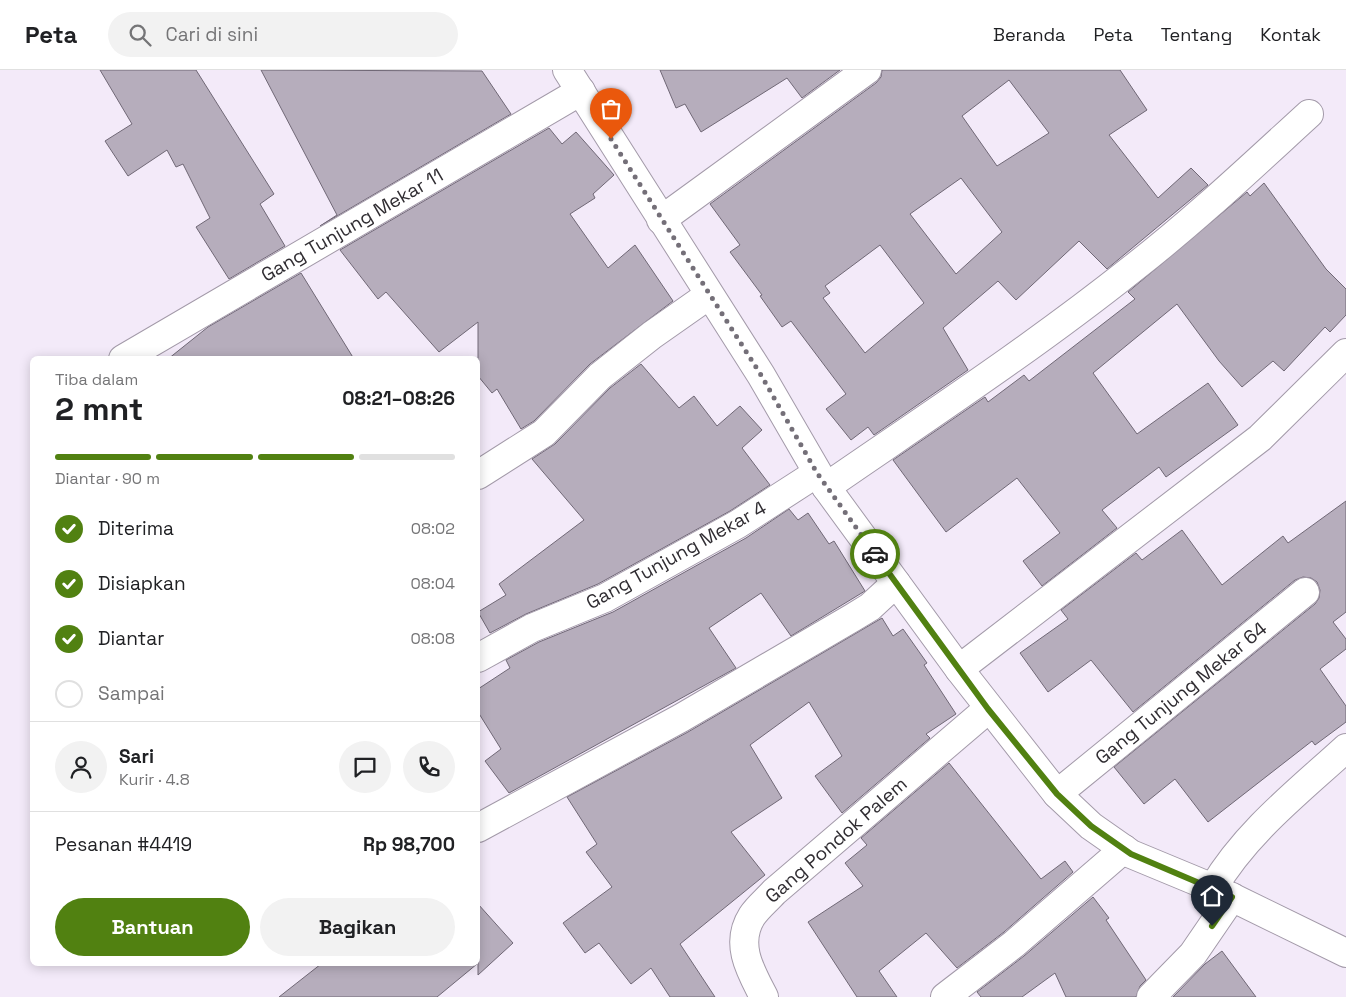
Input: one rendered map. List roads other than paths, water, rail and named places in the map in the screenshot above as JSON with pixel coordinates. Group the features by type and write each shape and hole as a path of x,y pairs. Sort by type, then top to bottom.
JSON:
{"street":[{"path":"661,220 867,70"},
{"path":"574,81 761,375 822,480 988,709 1057,794 1091,826 1124,849 1167,870 1222,892 1346,953"},
{"name":"Gang Tunjung Mekar 11","path":"128,356 574,81"},
{"name":"Gang Tunjung Mekar 4","path":"480,657 532,628 605,598 822,480 1074,314 1188,223 1309,114"},
{"path":"480,474 544,433 600,376 652,335 709,295"},
{"path":"959,670 1260,438 1346,353"},
{"path":"480,827 681,718 870,607 896,584"},
{"name":"Gang Tunjung Mekar 64","path":"1057,794 1305,592"},
{"name":"Gang Pondok Palem","path":"764,997 747,966 743,940 752,916 774,892 988,709"},
{"path":"1152,997 1193,954 1222,892 1227,864 1246,842 1346,748"},
{"path":"945,997 1014,944 1124,849"}]}
